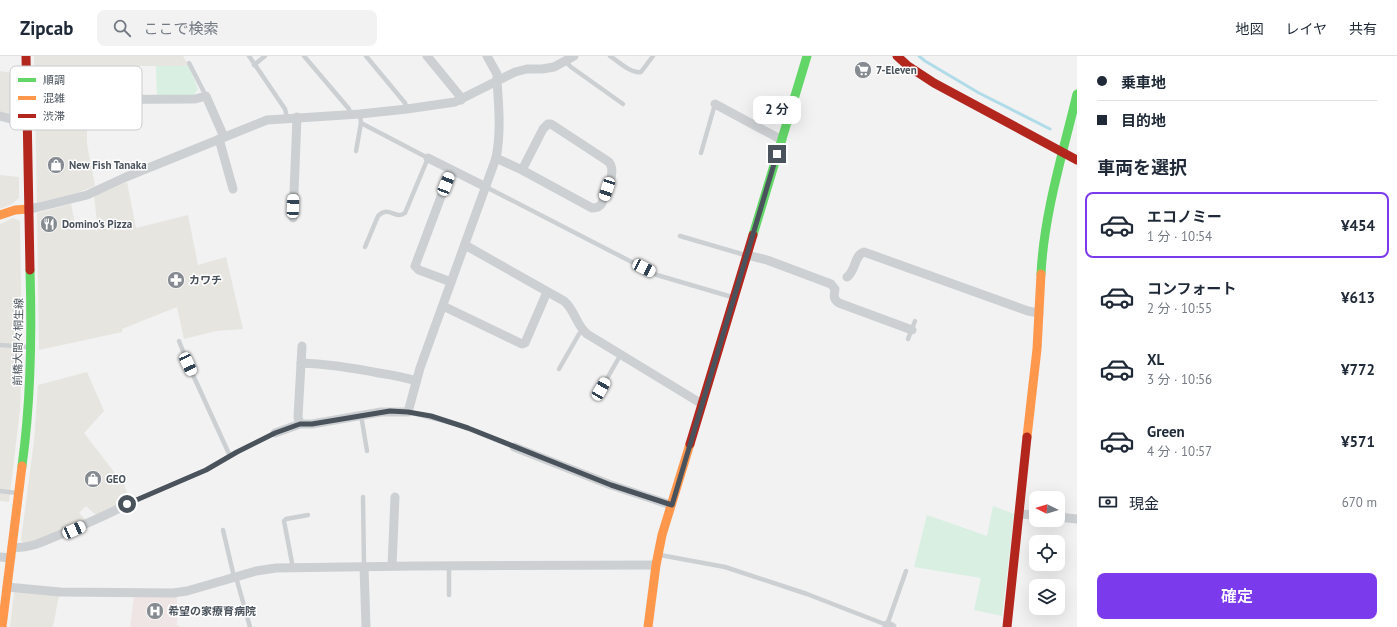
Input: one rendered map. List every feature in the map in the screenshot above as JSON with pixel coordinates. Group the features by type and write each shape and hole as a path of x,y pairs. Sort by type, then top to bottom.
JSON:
{"street":[{"name":"前橋大間々桐生線","path":"26,56 26,66"},
{"path":"427,56 459,95 461,100"},
{"path":"275,433 300,424 312,424 390,411 408,412 416,381 496,158 499,134 498,81 497,74 487,56"},
{"path":"0,215 15,210 39,208 87,195 126,177 262,121 297,117 357,117 455,102 523,70 548,68 559,65 574,56"},
{"path":"648,627 658,555 807,56"},
{"path":"897,56 908,66 934,83 1077,160"},
{"path":"1006,627 1037,349 1041,271 1045,236 1053,195 1077,94"},
{"path":"142,99 195,99 206,96 222,138 233,190"},
{"path":"715,104 782,140"},
{"path":"0,116 10,119"},
{"path":"293,218 297,117"},
{"path":"496,158 522,170 592,208 597,208 602,203 612,175 612,165 609,162 551,124 548,124 543,129 522,170"},
{"name":"前橋大間々桐生線","path":"2,621 28,415 31,347 31,291 27,130"},
{"path":"428,158 486,187"},
{"path":"451,170 415,266 419,270 451,282"},
{"path":"465,245 568,304 583,330 702,404"},
{"path":"847,277 852,272 859,255 864,252 1028,311 1039,313"},
{"path":"747,255 767,260 831,284 835,289 835,301 910,335"},
{"path":"443,306 522,344 525,343 547,292"},
{"path":"300,424 298,417 302,346"},
{"path":"301,363 342,366 416,381"},
{"path":"514,447 611,485 672,505"},
{"path":"392,566 395,497"},
{"path":"12,547 24,548 34,545 74,530 122,507"},
{"path":"1019,514 1029,515"},
{"path":"1065,518 1077,519"},
{"path":"0,557 11,558"},
{"path":"7,587 72,592 173,593 187,591 263,570 293,568 656,565"},
{"path":"364,567 366,627"}],"lane":[{"path":"249,56 285,109 286,118"},
{"path":"254,65 265,56"},
{"path":"304,56 357,117 428,158 405,213 402,215 385,211 381,213 378,216 365,247"},
{"path":"366,56 405,103 407,109"},
{"path":"610,56 638,72 641,72 653,56"},
{"path":"565,62 623,104"},
{"path":"189,63 206,96"},
{"path":"701,153 715,104"},
{"path":"356,151 357,117"},
{"path":"486,187 657,275 734,298"},
{"path":"680,236 747,255"},
{"path":"910,335 915,321"},
{"path":"559,369 579,334 583,330"},
{"path":"179,341 230,456"},
{"path":"0,344 31,347"},
{"path":"601,389 621,354"},
{"path":"408,412 456,424 514,447"},
{"path":"361,415 367,451"},
{"path":"122,507 206,470 275,433"},
{"path":"0,492 19,493"},
{"path":"363,497 364,567"},
{"path":"293,568 284,521 286,518 308,515"},
{"path":"224,530 235,577 250,627"},
{"path":"658,555 725,567 807,594 889,626 906,571"},
{"path":"449,566 449,595"}],"shaded area":[{"path":"34,56 183,56 188,65 185,66 34,66"},
{"path":"0,71 10,73 10,115 0,113"},
{"path":"36,130 87,130 87,144 95,186 77,193 37,203"},
{"path":"0,175 19,177 19,198 12,204 0,209"},
{"path":"127,182 136,228 188,215 198,265 226,257 243,329 216,331 184,339 177,307 122,329 122,332 39,350 37,213 71,204 76,230 94,225 96,232 104,221 97,221 94,196"},
{"path":"13,218 20,221 22,354 20,410 9,502 0,501 0,224"},
{"path":"87,372 104,411 84,433 124,485 130,499 96,515 86,506 79,513 86,520 36,540 24,543 21,540 34,441 38,385"},
{"path":"14,592 59,595 53,627 10,627"},
{"name":"希望の家療育病院","path":"134,596 177,596 177,625 182,627 130,627"}],"green space":[{"path":"188,65 198,89 193,96 157,97 156,66"},
{"path":"993,506 1014,514 1002,616 974,610 981,578 914,567 927,515 987,536"}],"waterway":[{"path":"919,56 979,93 1050,129"}],"traffic: fast":[{"path":"753,235 807,56"},
{"path":"1041,274 1050,206 1077,94"},
{"path":"22,466 30,368 30,270"}],"traffic: slow":[{"path":"0,215 15,210 28,209"},
{"path":"1027,437 1037,349 1041,274"},
{"path":"648,627 656,565 662,535 690,444"},
{"path":"2,627 22,466"}],"traffic: jam":[{"path":"26,56 26,66"},
{"path":"897,56 908,66 934,83 1077,160"},
{"path":"27,130 30,270"},
{"path":"690,444 753,235"},
{"path":"1007,627 1027,437"}],"place":[{"name":"7-Eleven","path":"863,70"},
{"name":"New Fish Tanaka","path":"56,165"},
{"name":"Domino's Pizza","path":"49,224"},
{"name":"カワチ","path":"176,280"},
{"name":"GEO","path":"93,479"},
{"name":"希望の家療育病院","path":"155,611"}],"route":[{"path":"127,504 186,480 275,433 300,424 312,424 390,411 431,416 456,424 611,485 672,505 777,154"}]}
